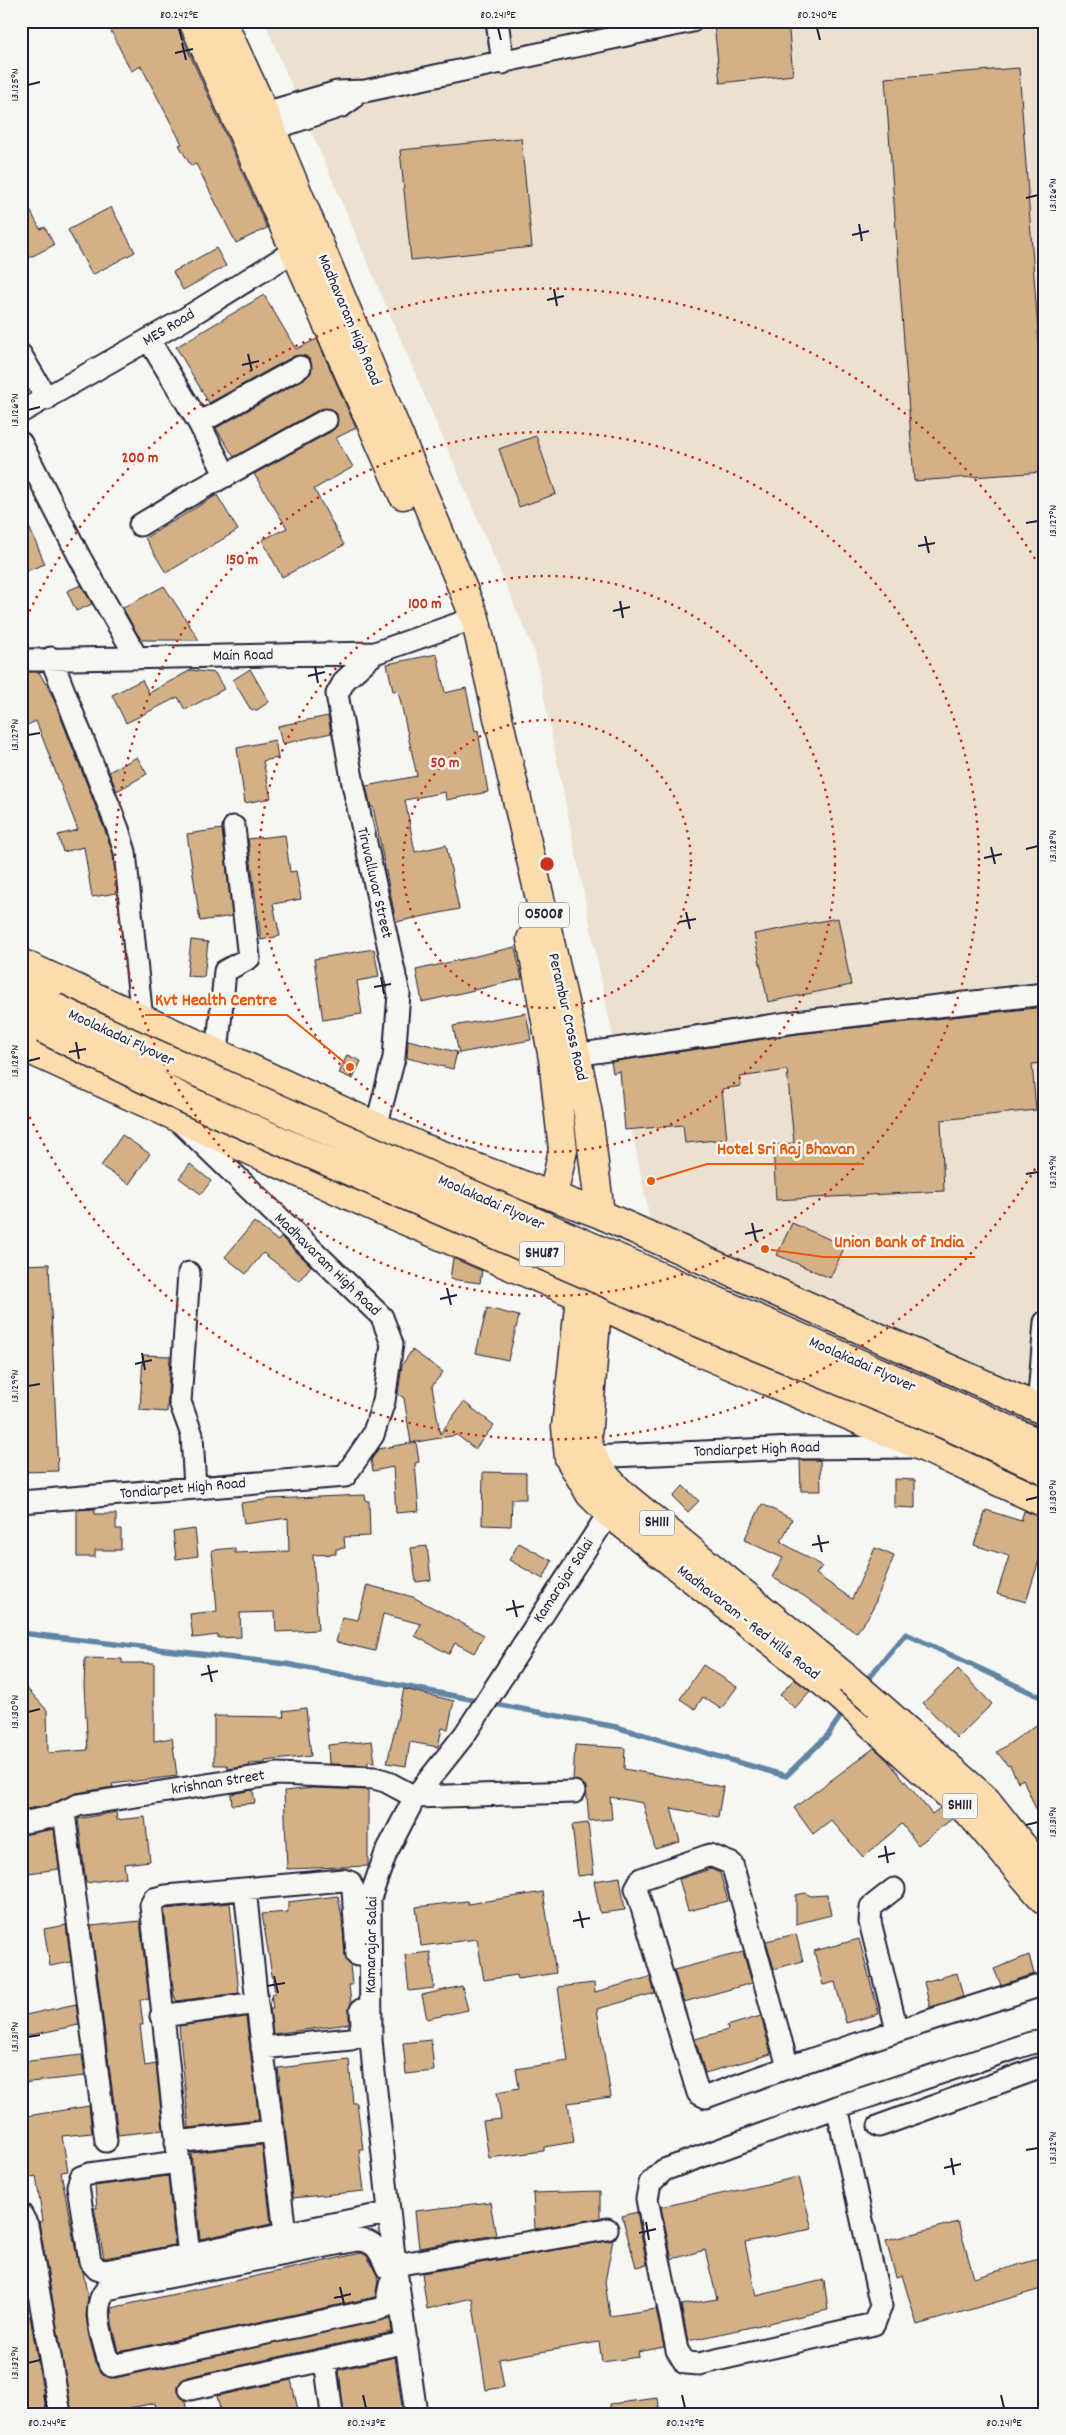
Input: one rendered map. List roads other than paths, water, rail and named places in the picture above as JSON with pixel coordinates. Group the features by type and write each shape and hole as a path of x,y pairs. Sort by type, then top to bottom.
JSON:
{"main road":[{"path":"192,21 241,130 304,244"},
{"name":"Madhavaram High Road","path":"222,21 267,121 304,244 467,622"},
{"name":"Perambur Cross Road","path":"467,622 564,1057 588,1114 600,1214"},
{"path":"21,963 421,1147 600,1214 1042,1410"},
{"name":"Moolakadai Flyover","path":"21,991 39,1018 189,1101 666,1309 942,1423 1045,1470"},
{"name":"Moolakadai Flyover","path":"39,1018 143,1050 512,1214 834,1352 1045,1446"},
{"path":"21,1046 392,1215 589,1300 690,1348 923,1447 1045,1503"},
{"name":"Perambur Cross Road","path":"553,1196 563,1150 564,1057"},
{"path":"392,1215 421,1147"},
{"path":"690,1348 723,1270"},
{"name":"Madhavaram - Red Hills Road","path":"589,1300 587,1439 591,1457 596,1465 622,1494 872,1712 986,1800 1045,1874"},
{"name":"Madhavaram - Red Hills Road","path":"589,1300 566,1427 569,1458 590,1494 609,1513 844,1687"},
{"name":"Madhavaram - Red Hills Road","path":"872,1712 972,1816 1045,1902"}],"street":[{"path":"497,21 502,63"},
{"path":"241,130 337,92 365,91 692,21"},
{"name":"MES Road","path":"21,412 47,399 148,340 304,244"},
{"path":"148,340 199,423 226,476"},
{"path":"21,355 47,399"},
{"path":"199,423 300,367"},
{"path":"140,525 326,420"},
{"path":"21,443 80,558 137,658"},
{"name":"Main Road","path":"21,660 375,654 467,622"},
{"name":"Tiruvalluvar Street","path":"375,654 346,680 337,694 360,820 399,994 394,1058 376,1127"},
{"path":"51,658 125,852 142,1020"},
{"path":"217,1054 225,971 249,958 234,827"},
{"path":"564,1057 795,1022 1045,994"},
{"name":"Madhavaram High Road","path":"171,1114 382,1317 392,1344 384,1401 373,1435 345,1476"},
{"path":"189,1273 180,1402 192,1435 195,1488"},
{"path":"1042,1410 1045,1322"},
{"name":"Tondiarpet High Road","path":"591,1457 793,1448 923,1447"},
{"name":"Tondiarpet High Road","path":"21,1502 345,1476"},
{"name":"Kamarajar Salai","path":"416,2414 389,2213 371,2038 370,1898 386,1853 415,1797 465,1734 609,1513"},
{"name":"krishnan Street","path":"21,1823 33,1823 78,1805 278,1774 374,1778 385,1781 415,1797"},
{"path":"415,1797 574,1792"},
{"path":"64,1812 106,2141"},
{"path":"788,2067 732,1864 710,1855 641,1879 636,1888 698,2093 706,2097 897,2030 1045,1984"},
{"path":"189,2256 151,1905 154,1899 166,1896 343,1880 350,1882 353,1889 362,2025 358,2036 351,2039 262,2048"},
{"path":"246,1889 262,2048 285,2233"},
{"path":"894,1889 871,1907 870,1922 897,2030"},
{"path":"162,2016 257,2003"},
{"path":"838,2107 881,2306 878,2319 874,2324 699,2364 685,2363 677,2350 647,2199 650,2183 664,2170 838,2107 1040,2039"},
{"path":"878,2126 1045,2066"},
{"path":"273,2131 177,2152 81,2177 78,2186 90,2261 97,2269 105,2271 189,2256 285,2233 389,2213"},
{"path":"21,2214 27,2225 60,2414"},
{"path":"397,2272 390,2284 386,2306 379,2309 112,2366 109,2363 97,2307 101,2294 106,2289 357,2240 367,2240 373,2243 377,2247 387,2268 397,2272 607,2229"},
{"path":"190,2389 407,2342"},
{"path":"325,2360 332,2414"}],"waterway":[{"path":"21,1633 286,1664 481,1701"},
{"path":"864,1683 906,1634 1045,1699"},
{"path":"490,1703 616,1727 786,1776 828,1735 844,1711"}],"place":[{"name":"Kvt Health Centre","path":"350,1067"},
{"name":"Hotel Sri Raj Bhavan","path":"651,1181"},
{"name":"Union Bank of India","path":"765,1249"}]}
